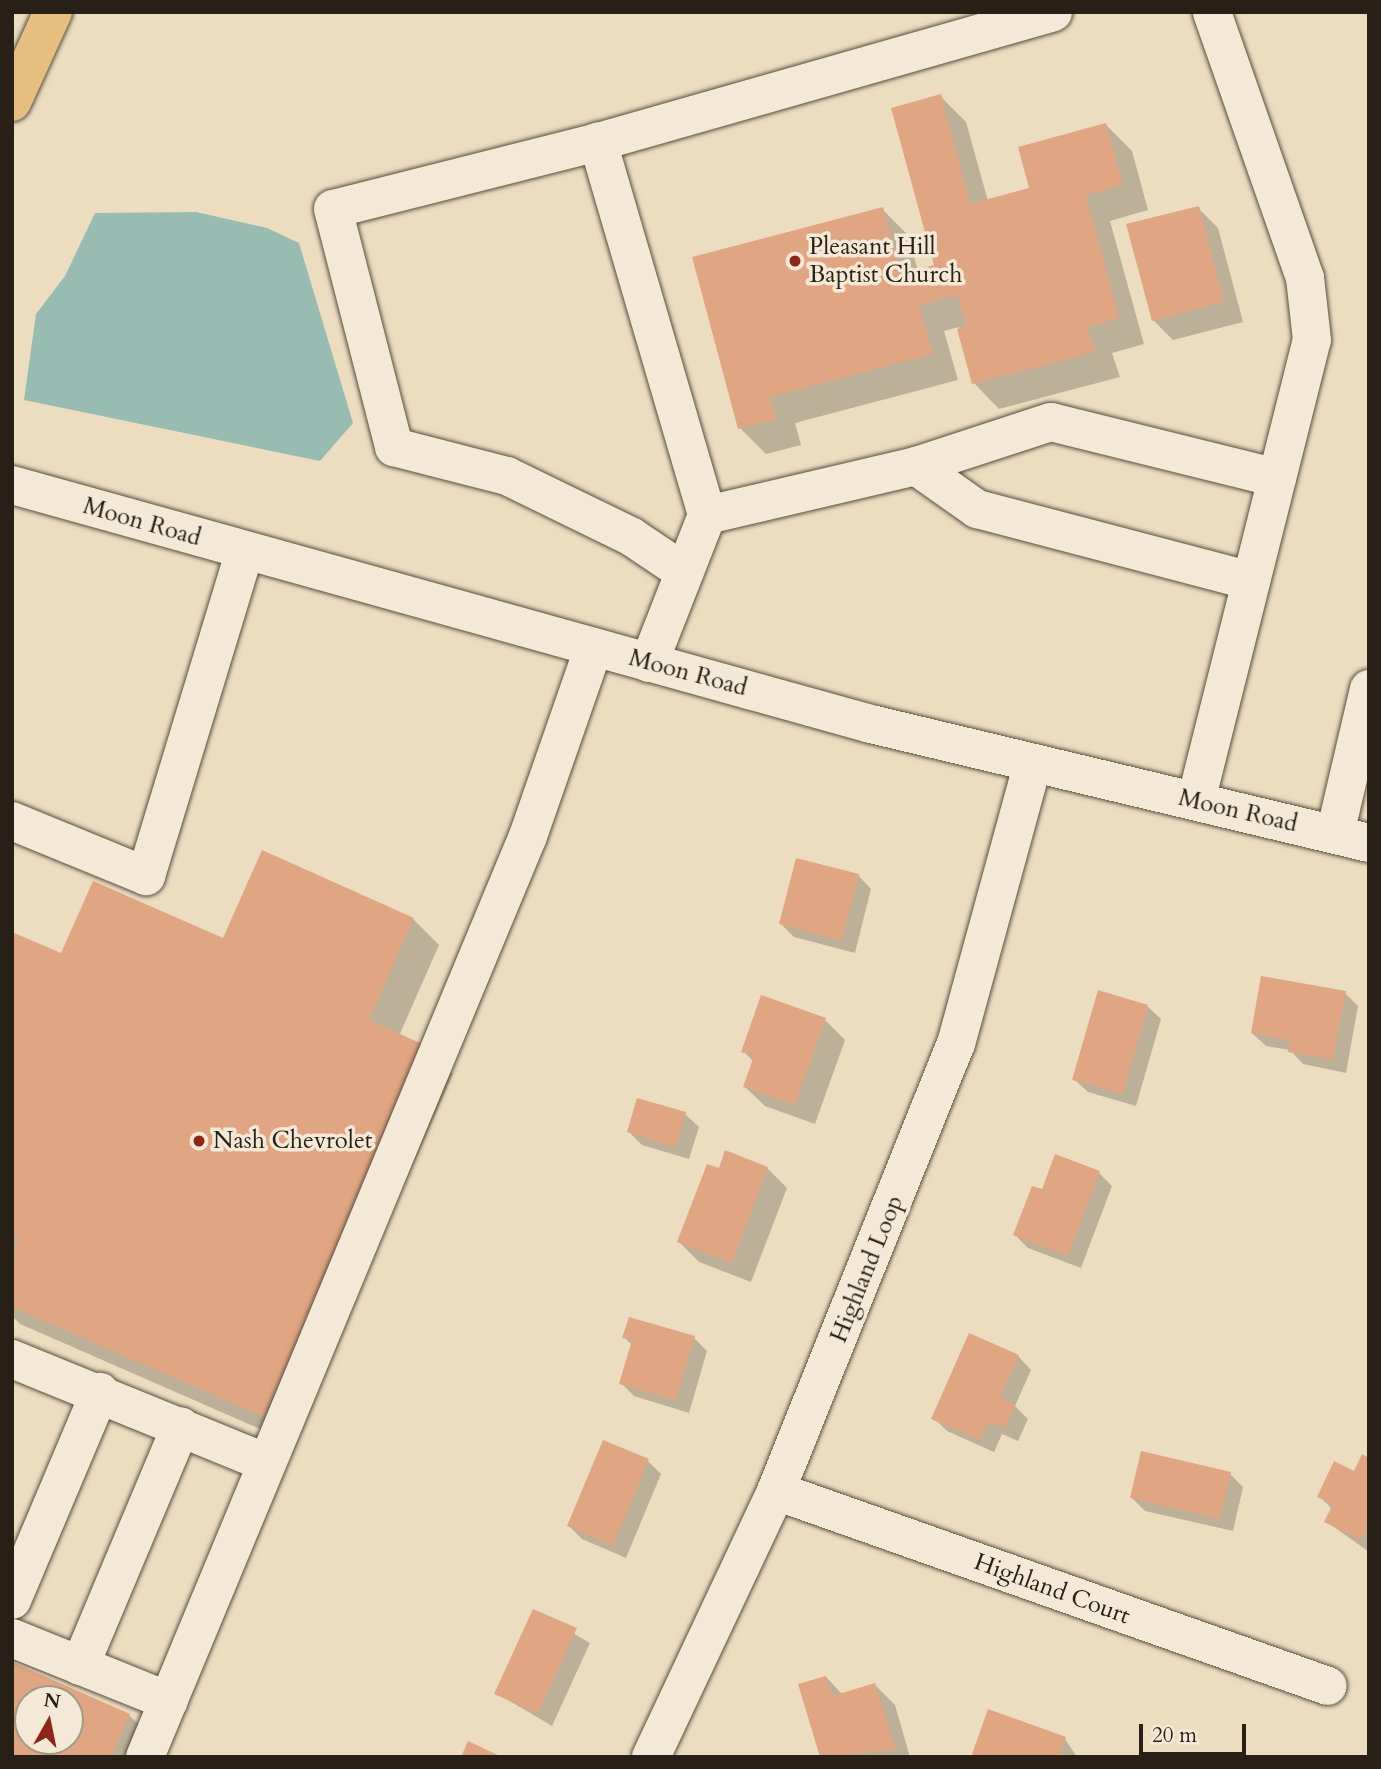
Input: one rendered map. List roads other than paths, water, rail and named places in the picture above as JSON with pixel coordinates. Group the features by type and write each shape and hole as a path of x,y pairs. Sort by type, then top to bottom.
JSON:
{"highway":[{"path":"12,102 53,12"}],"street":[{"path":"684,572 632,537 507,476 394,447 333,209 598,142 1053,12"},
{"path":"1196,801 1312,340 1305,278 1212,12"},
{"path":"598,142 707,515 649,663"},
{"path":"707,515 916,466 1051,422 1277,478"},
{"path":"916,466 977,509 1251,581"},
{"name":"Moon Road","path":"12,485 649,663 1033,763 1352,839"},
{"path":"12,821 146,876 244,551"},
{"path":"145,1757 527,836 594,647"},
{"path":"1352,839 1369,689"},
{"name":"Highland Loop","path":"651,1757 776,1491 956,1044 1033,763"},
{"path":"12,1359 100,1392 267,1463"},
{"path":"12,1600 100,1392"},
{"path":"80,1665 181,1426"},
{"name":"Highland Court","path":"776,1491 1328,1686"},
{"path":"12,1638 169,1701"}],"water":[{"path":"196,212 267,228 299,243 353,423 320,461 24,400 36,314 65,276 95,213"}],"place":[{"name":"Pleasant Hill Baptist Church","path":"795,261"},
{"name":"Nash Chevrolet","path":"199,1141"}]}
